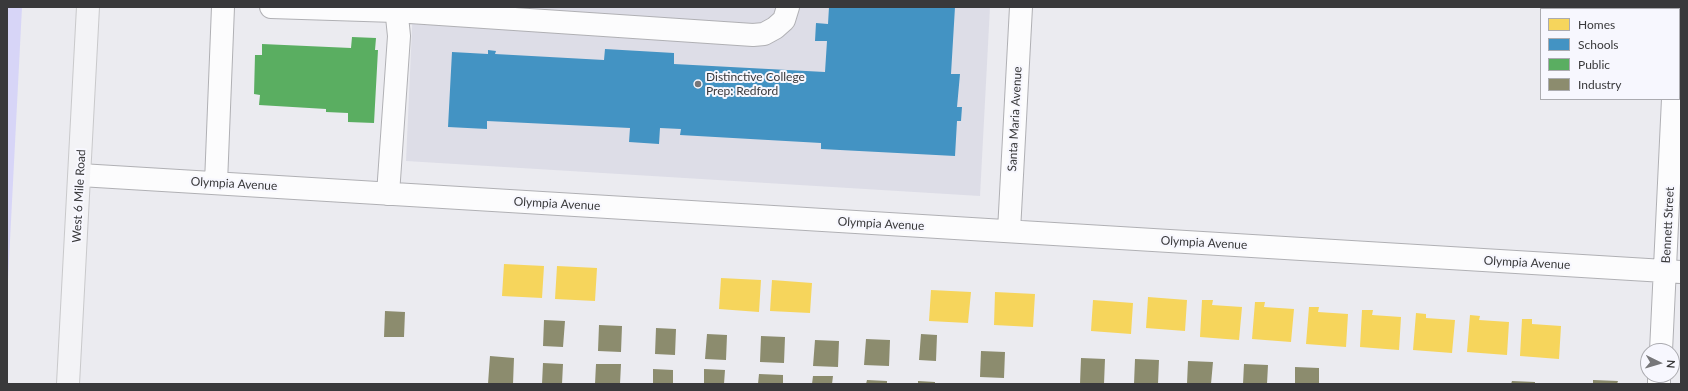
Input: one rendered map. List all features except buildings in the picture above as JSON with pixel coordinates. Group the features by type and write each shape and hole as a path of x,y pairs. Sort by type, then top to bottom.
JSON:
{"main road":[{"name":"West 6 Mile Road","path":"68,384 88,7"}],"street":[{"path":"216,183 223,7"},
{"path":"271,7 395,9 753,35 764,34 775,28 784,20 788,7"},
{"name":"Santa Maria Avenue","path":"1009,231 1021,7"},
{"path":"388,194 399,36 395,9"},
{"name":"Bennett Street","path":"1662,343 1673,271 1673,100"},
{"name":"Olympia Avenue","path":"80,175 1673,271"}],"shaded area":[{"path":"7,7 22,7 7,299"},
{"name":"Distinctive College Prep: Redford","path":"413,7 990,7 980,196 406,161"}],"place":[{"name":"Distinctive College Prep: Redford","path":"698,84"}]}
